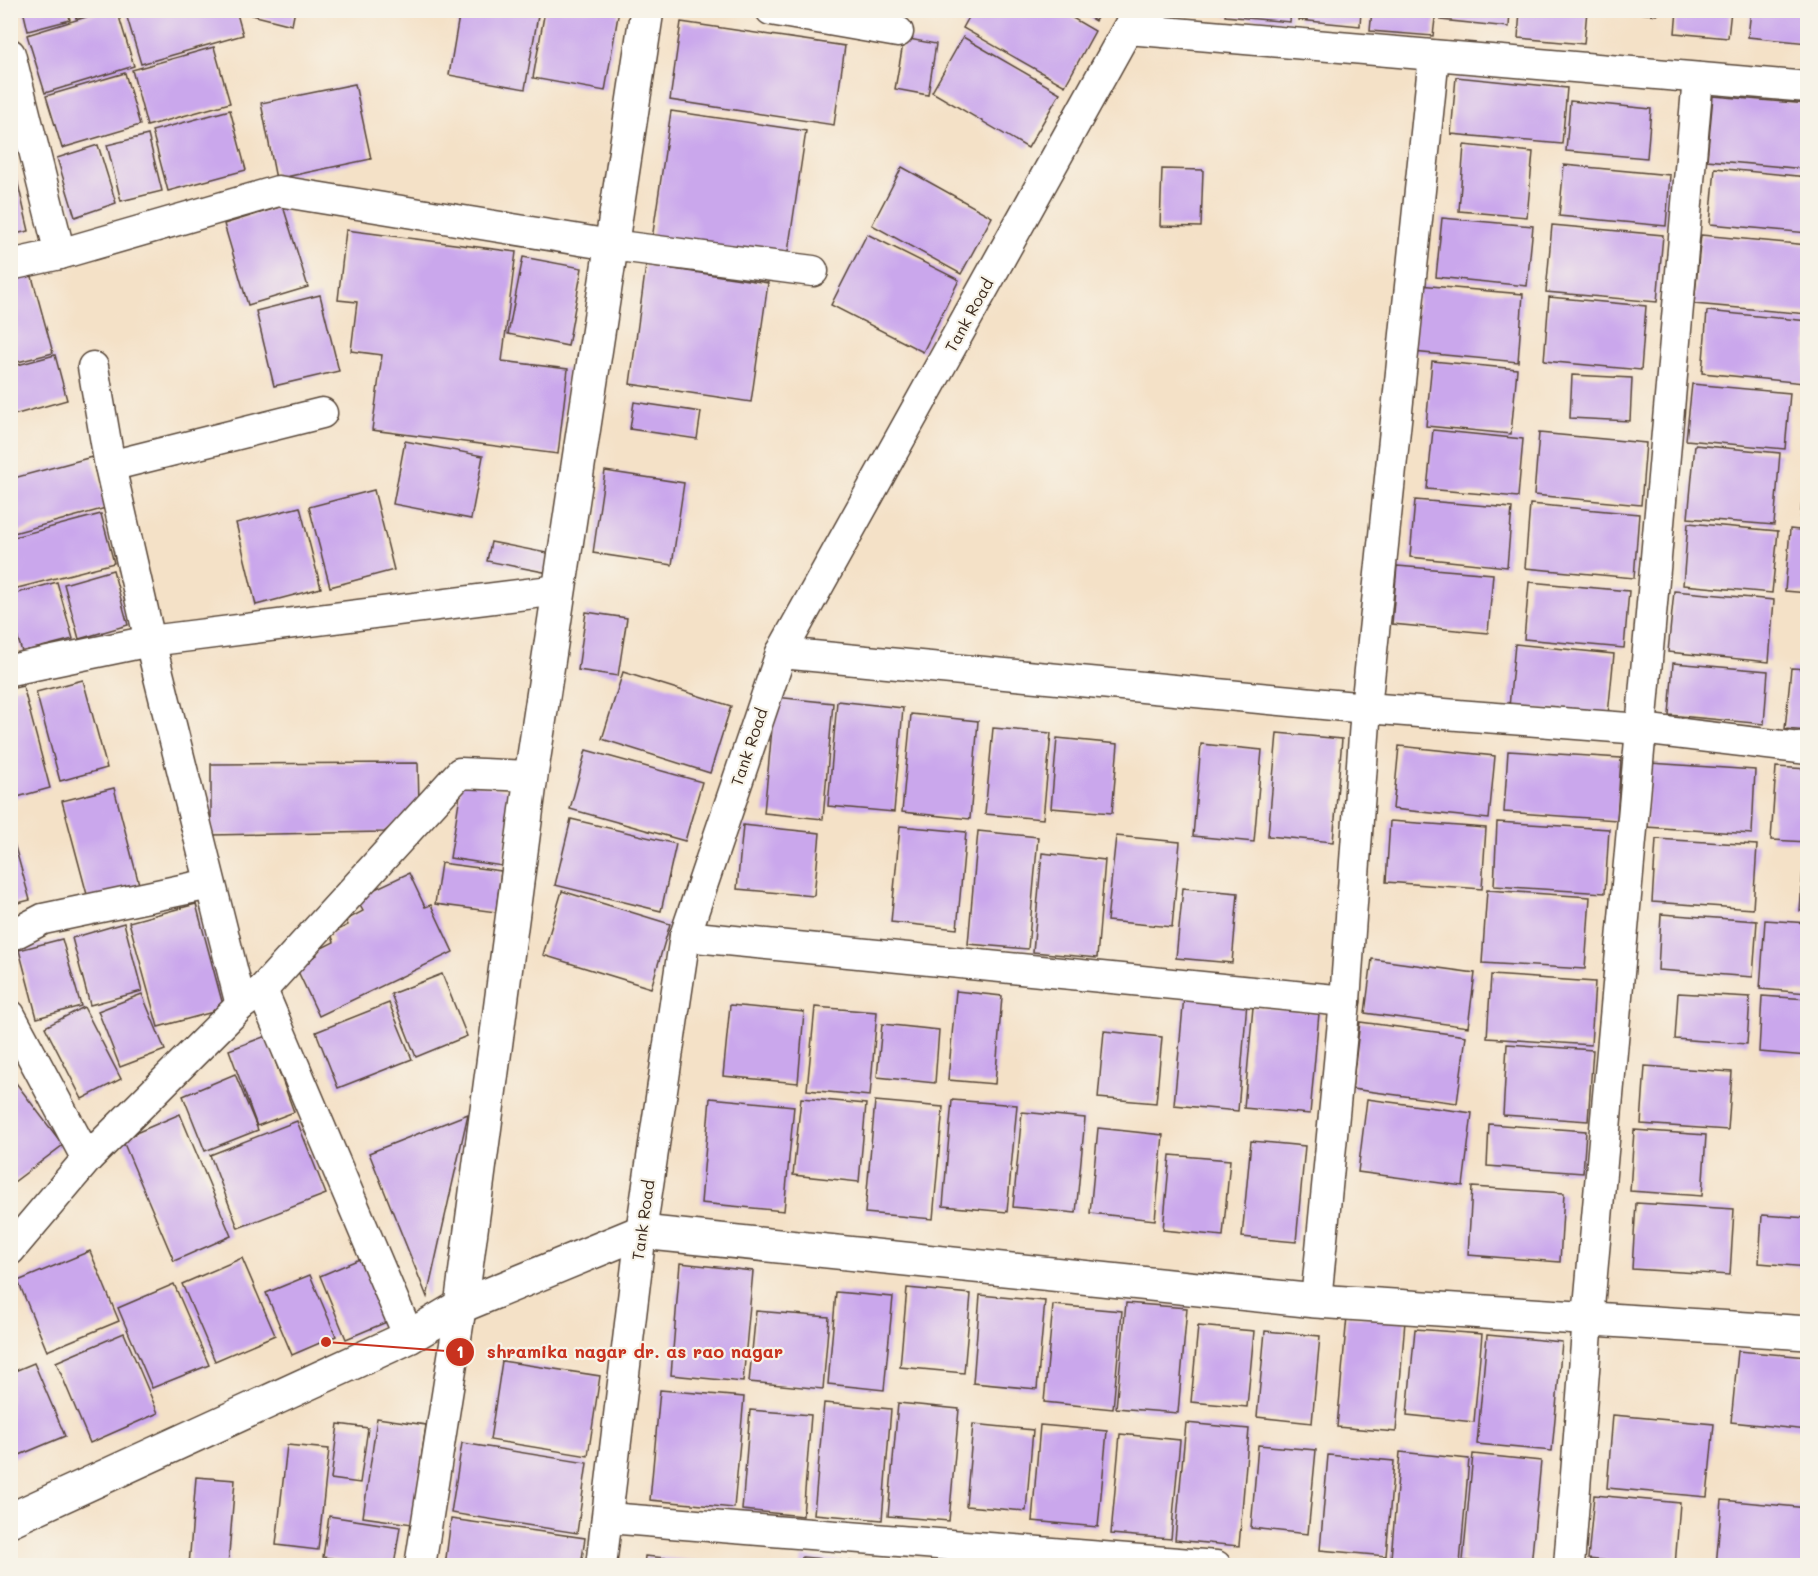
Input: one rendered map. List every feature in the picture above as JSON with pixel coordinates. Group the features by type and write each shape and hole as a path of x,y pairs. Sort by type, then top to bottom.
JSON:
{"street":[{"path":"420,1566 461,1306 531,776 647,10"},
{"path":"771,10 898,33"},
{"path":"1133,20 1434,56 1808,87"},
{"name":"Tank Road","path":"601,1566 641,1232 685,936 781,653 1133,20"},
{"path":"10,54 60,254"},
{"path":"1316,1301 1345,1001 1366,708 1434,56"},
{"path":"1569,1566 1587,1318 1698,78"},
{"path":"10,265 60,254 278,191 611,245 813,271"},
{"path":"93,367 110,466 210,884 251,997 409,1337"},
{"path":"110,466 322,413"},
{"path":"10,670 150,640 559,590"},
{"path":"781,653 1366,708 1641,729 1808,749"},
{"path":"10,1250 87,1160 251,997 460,773 531,776"},
{"path":"10,936 43,919 210,884"},
{"path":"685,936 1345,1001"},
{"path":"10,1015 87,1160"},
{"path":"10,1520 409,1337 461,1306 641,1232 1316,1301 1808,1333"},
{"path":"608,1518 1216,1566"}],"building":[{"path":"23,10 68,10 70,20 28,31"},
{"path":"74,10 102,10 102,11 76,18"},
{"path":"109,10 117,10 134,66 45,93 27,35"},
{"path":"140,10 236,10 243,35 141,64 126,14"},
{"path":"249,10 295,10 292,25 248,14"},
{"path":"460,10 539,10 525,89 449,75"},
{"path":"545,10 619,10 605,91 533,78"},
{"path":"973,10 1059,10 1095,31 1065,86 963,28"},
{"path":"1077,10 1102,10 1095,21"},
{"path":"1226,10 1291,10 1290,22 1225,16"},
{"path":"1300,10 1361,10 1360,26 1299,20"},
{"path":"1372,10 1436,10 1433,36 1370,31"},
{"path":"1442,10 1510,10 1509,27 1441,20"},
{"path":"1520,10 1587,10 1584,44 1518,38"},
{"path":"1630,10 1658,10 1657,15 1630,12"},
{"path":"1677,10 1731,10 1728,38 1675,33"},
{"path":"1751,10 1808,10 1808,43 1748,37"},
{"path":"681,22 845,46 834,125 670,100"},
{"path":"963,37 1060,93 1028,148 932,92"},
{"path":"904,38 936,44 928,95 895,89"},
{"path":"214,47 230,103 147,126 132,70"},
{"path":"125,73 140,125 62,148 46,96"},
{"path":"1456,77 1567,88 1562,144 1451,134"},
{"path":"355,84 371,159 276,179 261,103"},
{"path":"1713,96 1808,104 1805,169 1707,160"},
{"path":"1570,101 1651,109 1647,158 1566,151"},
{"path":"230,110 246,170 168,191 152,131"},
{"path":"671,111 806,131 787,259 652,239"},
{"path":"148,135 162,191 121,201 107,145"},
{"path":"98,145 116,203 75,217 57,158"},
{"path":"1464,145 1533,152 1527,217 1459,211"},
{"path":"1564,165 1670,175 1666,226 1559,216"},
{"path":"902,167 992,217 961,274 872,225"},
{"path":"1715,168 1808,177 1808,233 1710,224"},
{"path":"1162,169 1203,170 1201,227 1160,226"},
{"path":"15,171 29,231 10,235 10,172"},
{"path":"283,206 308,287 248,305 224,224"},
{"path":"1442,218 1533,226 1527,286 1436,277"},
{"path":"1552,225 1663,235 1657,302 1546,292"},
{"path":"346,230 516,252 502,361 568,369 558,454 372,430 382,355 351,351 357,302 338,300"},
{"path":"867,234 959,280 923,352 831,305"},
{"path":"1701,235 1808,245 1808,314 1694,304"},
{"path":"523,257 582,268 568,346 508,334"},
{"path":"646,265 768,283 751,402 630,384"},
{"path":"31,273 53,353 10,364 10,278"},
{"path":"1419,285 1523,294 1518,362 1413,352"},
{"path":"320,295 339,371 274,386 256,311"},
{"path":"1549,297 1646,306 1641,370 1544,361"},
{"path":"1707,311 1808,321 1804,383 1702,373"},
{"path":"55,355 67,400 10,416 10,367"},
{"path":"1432,361 1517,369 1511,434 1426,426"},
{"path":"1572,375 1632,378 1630,421 1570,418"},
{"path":"1692,384 1790,393 1785,449 1686,440"},
{"path":"634,402 701,412 697,439 630,429"},
{"path":"1433,430 1523,439 1518,497 1427,489"},
{"path":"1539,433 1646,443 1641,505 1534,495"},
{"path":"405,441 483,456 471,519 393,504"},
{"path":"1695,445 1780,453 1774,525 1688,518"},
{"path":"1806,451 1808,451 1808,525 1800,524"},
{"path":"92,457 106,508 10,534 10,479"},
{"path":"605,471 684,483 672,565 593,553"},
{"path":"374,490 394,570 330,587 309,507"},
{"path":"1415,500 1512,508 1507,567 1410,557"},
{"path":"1530,504 1639,514 1634,578 1525,568"},
{"path":"300,507 321,588 256,605 236,523"},
{"path":"101,514 114,563 10,590 10,538"},
{"path":"1688,523 1778,531 1772,593 1683,585"},
{"path":"1790,529 1808,531 1808,593 1785,591"},
{"path":"491,542 552,554 549,573 487,561"},
{"path":"1397,566 1493,574 1488,633 1392,624"},
{"path":"113,570 128,625 79,639 64,584"},
{"path":"57,582 73,639 22,652 10,611 10,595"},
{"path":"1529,582 1629,591 1624,648 1524,639"},
{"path":"1674,591 1774,600 1769,662 1668,652"},
{"path":"586,612 627,618 618,676 578,670"},
{"path":"1806,627 1808,627 1808,663 1803,663"},
{"path":"1515,644 1614,654 1608,715 1509,707"},
{"path":"1673,663 1768,671 1764,724 1669,715"},
{"path":"1791,668 1808,669 1808,731 1785,729"},
{"path":"623,672 731,706 710,773 602,739"},
{"path":"83,680 107,768 60,781 36,692"},
{"path":"23,686 50,788 10,799 10,689"},
{"path":"775,697 833,703 823,819 764,813"},
{"path":"837,701 903,708 894,812 828,806"},
{"path":"911,714 978,721 970,819 902,812"},
{"path":"993,728 1051,733 1043,819 985,814"},
{"path":"1277,733 1342,739 1333,842 1268,836"},
{"path":"1057,738 1118,744 1112,813 1051,808"},
{"path":"1201,744 1262,750 1254,842 1193,836"},
{"path":"1399,746 1495,756 1489,819 1393,809"},
{"path":"586,750 702,782 685,841 570,809"},
{"path":"1508,751 1621,758 1617,820 1504,812"},
{"path":"418,763 419,804 384,832 211,835 211,764"},
{"path":"1650,763 1755,770 1752,834 1646,827"},
{"path":"1776,767 1808,769 1808,842 1771,840"},
{"path":"462,782 514,791 502,866 450,858"},
{"path":"114,788 140,888 89,902 62,801"},
{"path":"571,819 676,844 661,911 555,885"},
{"path":"1390,821 1486,828 1482,889 1386,882"},
{"path":"1497,822 1609,829 1605,893 1494,886"},
{"path":"743,825 820,833 814,896 737,889"},
{"path":"900,826 966,832 957,929 891,922"},
{"path":"10,829 30,900 10,905"},
{"path":"978,831 1038,837 1028,949 968,944"},
{"path":"1116,836 1180,842 1172,927 1107,921"},
{"path":"1656,839 1757,845 1753,909 1652,902"},
{"path":"1042,853 1105,860 1097,958 1033,952"},
{"path":"1804,854 1808,854 1808,911 1800,911"},
{"path":"441,863 501,871 496,912 435,904"},
{"path":"409,873 425,907 431,905 453,952 319,1016 295,965 317,955 316,951 334,942 331,934 348,925 346,920 363,911 356,898"},
{"path":"1183,888 1238,893 1232,963 1176,958"},
{"path":"1487,890 1590,897 1585,969 1482,963"},
{"path":"562,891 670,924 651,988 543,955"},
{"path":"196,904 224,1009 158,1027 129,922"},
{"path":"1661,914 1757,921 1753,977 1658,970"},
{"path":"1765,920 1808,923 1808,993 1760,989"},
{"path":"124,923 142,991 90,1005 72,938"},
{"path":"62,939 81,1006 37,1018 19,950"},
{"path":"1372,959 1475,973 1468,1027 1365,1013"},
{"path":"442,974 467,1036 416,1057 391,994"},
{"path":"1491,975 1595,982 1591,1045 1487,1038"},
{"path":"956,991 1002,996 995,1084 948,1080"},
{"path":"1678,993 1750,997 1747,1044 1675,1039"},
{"path":"142,994 165,1050 120,1067 98,1011"},
{"path":"1184,996 1247,1002 1238,1111 1174,1105"},
{"path":"1762,996 1808,999 1808,1056 1759,1052"},
{"path":"389,1003 412,1059 338,1088 316,1032"},
{"path":"730,1005 804,1012 798,1083 723,1076"},
{"path":"84,1007 121,1079 82,1099 45,1027"},
{"path":"815,1007 877,1012 870,1096 807,1090"},
{"path":"1253,1007 1319,1013 1310,1114 1244,1108"},
{"path":"1360,1022 1466,1036 1457,1103 1352,1089"},
{"path":"882,1024 939,1030 935,1083 877,1077"},
{"path":"1104,1031 1162,1037 1156,1103 1098,1098"},
{"path":"266,1036 294,1112 257,1126 229,1050"},
{"path":"1507,1044 1593,1050 1588,1121 1503,1115"},
{"path":"1645,1066 1732,1072 1728,1130 1641,1124"},
{"path":"235,1074 258,1130 205,1151 183,1096"},
{"path":"10,1075 63,1145 10,1185"},
{"path":"710,1098 794,1106 784,1211 701,1203"},
{"path":"801,1098 866,1104 859,1182 793,1175"},
{"path":"1367,1099 1472,1113 1463,1186 1358,1172"},
{"path":"952,1100 1017,1105 1007,1212 943,1206"},
{"path":"875,1101 943,1107 933,1219 865,1213"},
{"path":"1022,1112 1085,1118 1076,1213 1013,1207"},
{"path":"180,1114 231,1236 174,1261 122,1139"},
{"path":"468,1114 427,1297 369,1153"},
{"path":"297,1121 326,1194 238,1228 210,1155"},
{"path":"1489,1124 1586,1131 1583,1173 1487,1166"},
{"path":"1098,1128 1163,1135 1155,1220 1090,1213"},
{"path":"1634,1130 1706,1135 1702,1196 1630,1191"},
{"path":"1251,1141 1305,1146 1296,1242 1242,1237"},
{"path":"1170,1155 1230,1160 1223,1236 1163,1230"},
{"path":"1472,1187 1564,1193 1560,1262 1468,1255"},
{"path":"1636,1203 1734,1209 1730,1275 1632,1269"},
{"path":"1762,1215 1808,1218 1808,1267 1759,1263"},
{"path":"90,1251 119,1321 47,1351 18,1281"},
{"path":"242,1258 275,1335 215,1361 182,1284"},
{"path":"362,1258 389,1321 346,1339 320,1276"},
{"path":"680,1263 753,1271 743,1382 671,1375"},
{"path":"310,1275 336,1336 292,1355 266,1293"},
{"path":"174,1284 209,1365 152,1388 118,1308"},
{"path":"907,1288 971,1294 964,1373 900,1367"},
{"path":"836,1292 893,1297 884,1390 828,1384"},
{"path":"980,1295 1045,1301 1037,1389 973,1383"},
{"path":"1126,1303 1187,1308 1178,1413 1116,1408"},
{"path":"1053,1305 1122,1311 1113,1409 1044,1402"},
{"path":"756,1311 829,1317 823,1389 749,1382"},
{"path":"1347,1316 1405,1321 1396,1432 1337,1427"},
{"path":"1198,1326 1254,1331 1247,1407 1191,1402"},
{"path":"1415,1329 1482,1334 1474,1422 1407,1415"},
{"path":"1265,1331 1320,1336 1312,1423 1257,1417"},
{"path":"124,1333 158,1413 90,1443 56,1362"},
{"path":"1487,1335 1562,1342 1552,1451 1477,1444"},
{"path":"1738,1351 1808,1357 1808,1430 1731,1422"},
{"path":"502,1361 600,1376 588,1456 490,1440"},
{"path":"34,1363 65,1436 10,1459 10,1373"},
{"path":"660,1390 744,1397 734,1508 650,1500"},
{"path":"824,1403 891,1409 882,1520 814,1514"},
{"path":"898,1403 959,1409 949,1521 888,1516"},
{"path":"750,1410 811,1415 803,1516 742,1510"},
{"path":"1613,1415 1714,1424 1707,1497 1607,1488"},
{"path":"377,1418 426,1425 412,1524 363,1517"},
{"path":"1186,1423 1249,1429 1239,1546 1175,1540"},
{"path":"338,1424 368,1428 360,1483 331,1479"},
{"path":"973,1424 1033,1430 1026,1511 966,1506"},
{"path":"1040,1425 1107,1431 1098,1527 1032,1521"},
{"path":"1120,1434 1180,1440 1171,1539 1111,1534"},
{"path":"462,1443 587,1463 577,1533 451,1513"},
{"path":"287,1445 329,1449 318,1550 276,1545"},
{"path":"1258,1445 1316,1450 1308,1534 1251,1528"},
{"path":"1400,1452 1469,1459 1460,1564 1391,1558"},
{"path":"1473,1454 1541,1461 1531,1566 1463,1561"},
{"path":"1328,1455 1394,1461 1386,1556 1320,1550"},
{"path":"196,1477 235,1480 228,1566 189,1566"},
{"path":"1594,1495 1680,1503 1675,1566 1588,1559"},
{"path":"1722,1500 1808,1508 1808,1566 1716,1566"},
{"path":"329,1516 400,1527 394,1566 323,1557"},
{"path":"451,1519 585,1538 581,1566 445,1566"},
{"path":"645,1556 715,1563 715,1566 644,1566"},
{"path":"802,1557 866,1563 866,1566 801,1566"},
{"path":"880,1562 904,1564 904,1566 879,1566"}],"place":[{"name":"shramika nagar dr. as rao nagar","path":"326,1342"}]}
